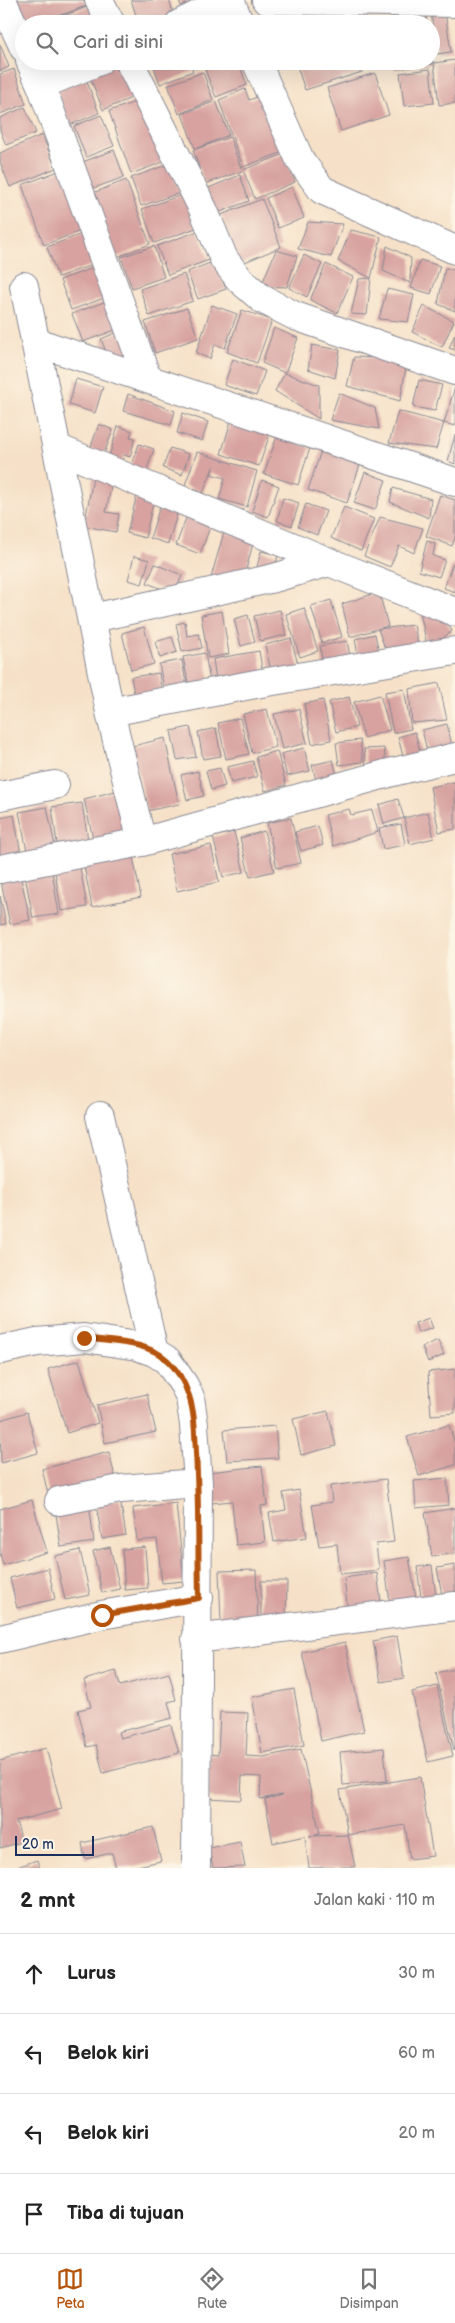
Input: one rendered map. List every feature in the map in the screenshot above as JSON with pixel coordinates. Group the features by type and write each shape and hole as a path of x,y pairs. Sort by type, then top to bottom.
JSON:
{"street":[{"path":"2,0 15,28"},
{"path":"99,0 106,15"},
{"path":"198,15 229,0 236,15"},
{"path":"266,0 455,3"},
{"path":"34,70 147,378"},
{"path":"41,86 78,70"},
{"path":"134,70 203,209 224,259 240,280 262,299 295,316 455,371"},
{"path":"260,70 300,160 310,177 322,190 455,250"},
{"path":"24,286 93,618 110,712 142,842"},
{"path":"36,342 455,482"},
{"path":"57,448 329,562 455,612"},
{"path":"93,618 274,578 329,562"},
{"path":"110,712 455,651"},
{"path":"0,869 142,842 389,773 455,757"},
{"path":"0,796 55,785"},
{"path":"100,1116 154,1352"},
{"path":"0,1350 37,1342 84,1338 137,1346 154,1352 167,1360 190,1397 198,1484 199,1598 196,1639 196,1868"},
{"path":"59,1501 121,1489 198,1484"},
{"path":"0,1639 102,1615 199,1598"},
{"path":"196,1639 455,1606"}],"building":[{"path":"7,0 84,0 86,6 61,15 18,15"},
{"path":"131,0 169,0 174,15 136,15"},
{"path":"179,0 197,0 181,6"},
{"path":"97,3 102,15 66,15"},
{"path":"445,11 451,52 440,54 440,15 431,15 431,13"},
{"path":"0,44 9,67 0,71"},
{"path":"455,60 455,103 439,105 435,70 440,70 440,62"},
{"path":"14,69 26,104 0,114 0,74"},
{"path":"93,70 126,70 136,96 103,110 88,72"},
{"path":"155,70 193,70 193,71 160,84"},
{"path":"205,70 241,70 247,85 216,97"},
{"path":"298,70 361,70 362,72 305,90"},
{"path":"430,70 434,103 404,106 400,73"},
{"path":"203,72 213,100 179,114 168,85"},
{"path":"375,73 389,115 341,131 327,88"},
{"path":"86,79 99,113 70,125 57,91"},
{"path":"245,89 249,100 260,96 286,151 243,167 219,100"},
{"path":"138,101 149,132 155,130 166,161 131,174 109,111"},
{"path":"216,101 229,135 195,149 182,114"},
{"path":"25,107 36,133 6,145 0,130 0,118"},
{"path":"101,115 114,146 86,157 74,126"},
{"path":"42,135 56,168 10,187 0,162 0,153"},
{"path":"230,137 242,171 205,184 193,150"},
{"path":"114,150 124,177 89,190 80,163"},
{"path":"284,154 295,182 255,199 243,170"},
{"path":"169,164 180,193 141,206 131,178"},
{"path":"64,169 86,229 44,245 22,185"},
{"path":"240,175 249,201 215,214 206,189"},
{"path":"126,180 150,244 117,257 93,193"},
{"path":"292,187 304,218 278,228 266,198"},
{"path":"184,194 196,228 154,243 142,209"},
{"path":"262,199 281,247 240,264 221,215"},
{"path":"308,222 343,224 331,257 298,249"},
{"path":"351,230 381,237 371,278 338,261"},
{"path":"198,231 209,260 168,275 157,246"},
{"path":"87,232 98,263 58,277 47,247"},
{"path":"154,246 164,277 132,288 121,257"},
{"path":"387,246 411,258 410,283 383,271"},
{"path":"276,250 297,256 287,287 261,286"},
{"path":"304,255 322,264 307,297 289,288"},
{"path":"420,260 440,266 431,294 411,288"},
{"path":"215,261 226,289 198,299 187,272"},
{"path":"326,264 353,277 337,313 310,300"},
{"path":"98,266 110,296 71,310 60,280"},
{"path":"445,268 455,270 455,311 438,304"},
{"path":"184,274 193,301 149,316 140,289"},
{"path":"371,278 367,315 351,314 359,279"},
{"path":"387,289 414,295 408,322 379,319"},
{"path":"112,299 123,327 83,342 72,314"},
{"path":"212,305 237,314 225,348 215,344 210,359 196,353"},
{"path":"424,306 454,321 442,347 412,332"},
{"path":"187,308 198,338 155,353 145,322"},
{"path":"242,310 272,320 257,363 227,352"},
{"path":"274,328 298,338 285,373 262,363"},
{"path":"123,330 131,354 110,362 101,339"},
{"path":"455,334 455,350 449,348"},
{"path":"312,345 340,350 335,378 308,369"},
{"path":"354,357 380,358 406,368 400,401 347,386"},
{"path":"233,359 265,371 256,396 224,385"},
{"path":"285,373 319,385 319,419 275,391"},
{"path":"76,379 103,387 95,413 69,405"},
{"path":"419,380 442,385 435,411 413,407"},
{"path":"455,387 455,426 444,423"},
{"path":"339,393 375,408 379,429 330,420"},
{"path":"128,394 175,411 171,425 123,411"},
{"path":"398,411 444,423 436,449 389,443"},
{"path":"183,413 208,422 202,441 177,433"},
{"path":"231,421 270,434 259,466 221,454"},
{"path":"99,424 113,430 104,454 90,449"},
{"path":"118,426 132,431 130,437 135,438 130,457 124,455 122,462 109,457"},
{"path":"455,435 455,464 448,461"},
{"path":"277,436 310,448 298,485 264,474"},
{"path":"139,444 154,449 145,475 130,470"},
{"path":"323,445 362,459 347,503 308,490"},
{"path":"170,448 189,454 182,475 163,468"},
{"path":"197,452 257,471 247,507 219,499 225,478 211,474 214,465 203,493 185,485"},
{"path":"365,472 386,480 375,510 354,503"},
{"path":"93,478 112,482 106,512 119,514 116,532 84,526"},
{"path":"262,480 279,486 268,517 252,511"},
{"path":"393,488 431,499 429,518 390,502"},
{"path":"137,495 154,499 145,538 127,533"},
{"path":"440,495 455,500 455,538 452,546 426,536"},
{"path":"283,498 299,503 292,526 277,521"},
{"path":"161,503 179,508 168,544 150,538"},
{"path":"306,504 326,511 317,535 298,527"},
{"path":"344,507 374,519 361,551 331,538"},
{"path":"188,513 212,522 200,554 176,545"},
{"path":"380,517 423,528 414,553 399,546 390,567 364,556"},
{"path":"224,532 254,540 244,577 210,581"},
{"path":"427,541 435,544 433,556 445,560 439,577 419,571"},
{"path":"261,551 278,555 273,576 256,571"},
{"path":"134,556 149,560 142,584 128,580"},
{"path":"453,563 455,564 455,592 444,588"},
{"path":"155,564 182,575 175,594 147,583"},
{"path":"379,592 388,626 350,637 342,604"},
{"path":"331,600 342,637 322,643 311,606"},
{"path":"304,608 318,651 300,657 286,614"},
{"path":"280,610 286,635 260,641 254,616"},
{"path":"439,610 452,631 428,650 420,612"},
{"path":"222,611 229,654 208,658 201,615"},
{"path":"248,615 255,642 241,646 234,619"},
{"path":"185,622 187,636 199,634 202,648 182,652 176,624"},
{"path":"414,625 418,644 386,651 378,629"},
{"path":"144,627 154,664 131,670 122,633"},
{"path":"375,634 380,657 359,661 355,639"},
{"path":"172,637 177,652 160,658 155,642"},
{"path":"291,638 300,672 273,679 265,645"},
{"path":"347,641 352,666 324,672 320,646"},
{"path":"259,651 264,680 217,687 213,659"},
{"path":"205,653 211,688 190,692 183,657"},
{"path":"182,660 188,694 166,698 159,664"},
{"path":"159,673 162,694 135,699 131,677"},
{"path":"439,683 447,720 412,723 409,689"},
{"path":"404,689 411,729 393,733 385,692"},
{"path":"380,695 390,730 364,738 354,702"},
{"path":"349,697 357,727 336,732 329,702"},
{"path":"323,700 331,740 312,744 304,704"},
{"path":"267,709 276,747 252,753 243,714"},
{"path":"299,709 307,743 282,749 274,714"},
{"path":"240,718 249,754 226,759 218,723"},
{"path":"447,724 453,750 428,755 422,730"},
{"path":"190,727 196,757 177,760 171,731"},
{"path":"216,728 221,756 203,759 198,732"},
{"path":"415,732 421,755 404,760 398,737"},
{"path":"165,738 179,804 147,811 133,746"},
{"path":"360,740 363,762 339,765 336,743"},
{"path":"304,748 310,771 287,776 281,754"},
{"path":"384,748 386,766 366,768 364,749"},
{"path":"277,751 286,785 265,791 256,757"},
{"path":"333,760 337,775 316,780 312,765"},
{"path":"253,761 257,777 231,783 227,767"},
{"path":"220,768 225,786 211,790 206,771"},
{"path":"198,771 204,796 187,800 181,775"},
{"path":"455,782 455,829 439,832 430,787"},
{"path":"119,790 129,835 94,843 84,799"},
{"path":"398,799 404,818 384,824 379,805"},
{"path":"82,803 89,846 58,851 52,807"},
{"path":"47,807 56,851 28,856 19,812"},
{"path":"349,809 351,815 372,810 378,832 333,846 325,815"},
{"path":"428,812 434,838 410,844 404,818"},
{"path":"14,815 21,854 0,858 0,818"},
{"path":"291,818 301,863 277,868 267,823"},
{"path":"401,824 405,845 383,849 379,828"},
{"path":"318,826 323,845 301,851 295,832"},
{"path":"264,831 274,871 250,877 240,838"},
{"path":"234,832 244,872 223,877 213,837"},
{"path":"211,845 219,882 177,891 169,854"},
{"path":"132,852 141,897 92,907 83,861"},
{"path":"79,861 87,907 61,911 54,865"},
{"path":"52,871 59,914 33,918 25,876"},
{"path":"21,878 30,920 10,924 1,882"},
{"path":"0,896 6,924 0,925"},
{"path":"429,1318 433,1328 418,1333 415,1323"},
{"path":"438,1340 444,1355 428,1362 422,1347"},
{"path":"79,1360 98,1423 67,1433 48,1369"},
{"path":"455,1369 455,1413 431,1415 428,1372"},
{"path":"147,1394 156,1432 105,1443 97,1405"},
{"path":"328,1411 336,1446 301,1455 293,1419"},
{"path":"27,1412 38,1453 1,1463 0,1420"},
{"path":"449,1425 455,1444 455,1465 419,1476 407,1437"},
{"path":"275,1426 278,1458 227,1461 224,1430"},
{"path":"109,1452 116,1481 49,1498 42,1469"},
{"path":"262,1466 267,1505 261,1506 265,1542 236,1545 232,1501 212,1503 209,1472"},
{"path":"447,1478 449,1505 416,1508 414,1481"},
{"path":"386,1479 394,1542 376,1544 379,1570 340,1574 337,1544 319,1546 312,1505 332,1502 330,1486"},
{"path":"299,1490 307,1537 274,1542 269,1513 286,1510 283,1493"},
{"path":"120,1499 126,1535 102,1539 96,1504"},
{"path":"32,1500 47,1552 3,1565 0,1554 0,1509"},
{"path":"89,1503 94,1542 61,1547 55,1508"},
{"path":"176,1503 184,1581 162,1583 157,1539 137,1541 133,1508"},
{"path":"455,1508 455,1553 432,1557 425,1513"},
{"path":"110,1547 120,1589 102,1593 93,1551"},
{"path":"145,1547 148,1588 125,1590 122,1549"},
{"path":"80,1550 90,1595 65,1600 55,1556"},
{"path":"409,1557 417,1605 391,1609 384,1561"},
{"path":"432,1565 437,1604 422,1605 417,1567"},
{"path":"455,1565 455,1599 443,1601 437,1568"},
{"path":"48,1568 55,1599 17,1608 10,1578"},
{"path":"256,1570 258,1623 221,1623 219,1571"},
{"path":"377,1573 382,1609 348,1613 344,1578"},
{"path":"261,1581 287,1581 286,1624 261,1624"},
{"path":"397,1636 404,1678 381,1682 373,1641"},
{"path":"345,1642 364,1731 321,1741 302,1652"},
{"path":"455,1669 455,1750 454,1750 436,1673"},
{"path":"116,1671 120,1686 169,1673 176,1700 168,1702 172,1718 118,1732 120,1738 171,1725 179,1753 103,1773 96,1745 87,1747 78,1710 91,1707 84,1680"},
{"path":"437,1686 453,1756 428,1762 412,1692"},
{"path":"294,1689 304,1745 262,1753 252,1697"},
{"path":"220,1712 248,1713 246,1756 263,1757 301,1749 320,1834 309,1836 348,1835 355,1867 309,1868 305,1836 273,1843 265,1799 282,1795 260,1799 261,1777 242,1776 241,1800 208,1798 210,1754 218,1755"},
{"path":"46,1748 62,1809 16,1821 22,1842 0,1848 0,1761"},
{"path":"384,1748 387,1781 343,1785 340,1752"},
{"path":"420,1777 433,1856 410,1859 405,1825 348,1835 340,1790"},
{"path":"153,1827 161,1861 128,1868 116,1868 112,1853 85,1859 82,1843"},
{"path":"240,1842 245,1867 213,1868 209,1848"},
{"path":"37,1860 40,1868 14,1868"}],"route":[{"path":"84,1338 137,1346 154,1352 167,1360 179,1376 190,1397 198,1484 199,1598 102,1615"}]}
